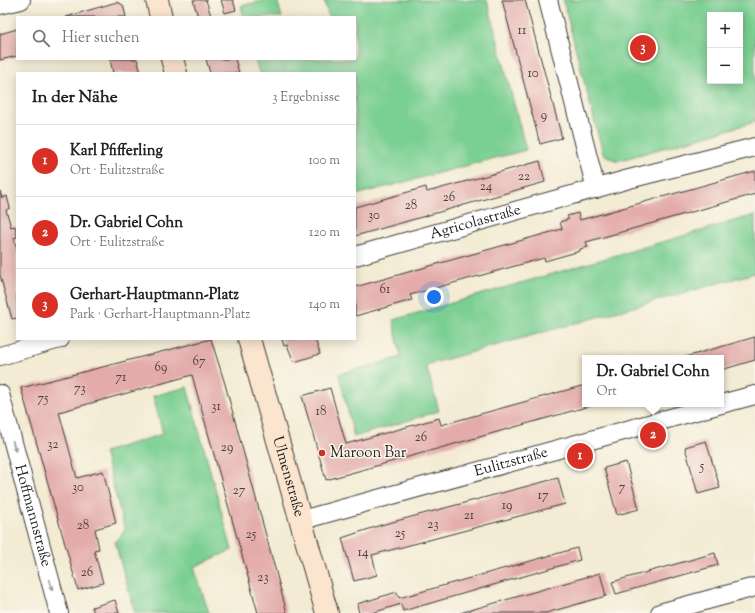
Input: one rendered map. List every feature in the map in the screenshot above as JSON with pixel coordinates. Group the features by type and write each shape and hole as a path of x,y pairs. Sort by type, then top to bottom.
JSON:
{"street":[{"path":"0,5 21,0"},
{"path":"157,0 161,16"},
{"path":"548,0 596,189"},
{"path":"172,60 176,72"},
{"name":"Agricolastraße","path":"356,256 596,189 755,147"},
{"path":"0,356 56,340"},
{"name":"Ulmenstraße","path":"249,340 302,520 327,613"},
{"name":"Hoffmannstraße","path":"0,394 59,613"},
{"name":"Eulitzstraße","path":"724,403 755,395"},
{"name":"Eulitzstraße","path":"302,520 710,407"},
{"path":"660,613 755,586"}],"green space":[{"path":"266,0 277,0 282,16 244,16 241,6"},
{"path":"324,0 487,0 526,150 356,195 356,72 259,72 255,60 356,60 356,16 329,16"},
{"path":"563,0 755,0 755,122 617,161 603,154"},
{"path":"755,215 755,273 426,365 439,411 354,437 339,374 401,357 393,320"},
{"path":"187,387 232,550 194,567 209,613 135,613 115,542 125,530 104,452 163,434 153,396"}],"building":[{"path":"193,0 206,0 211,16 198,16"},
{"path":"221,0 233,0 236,10 225,13"},
{"path":"502,0 525,0 562,138 540,144"},
{"path":"117,2 123,5 126,16 69,16"},
{"path":"16,29 16,56 0,60 0,34"},
{"path":"110,60 137,60 141,72 113,72"},
{"path":"206,60 235,60 239,72 210,72"},
{"path":"540,161 545,182 356,236 356,207 426,187 427,192"},
{"path":"755,171 755,194 586,242 588,247 580,249 580,251 545,261 544,258 410,295 412,300 356,316 356,287 562,229 560,222 569,219 567,216 578,213 580,220"},
{"path":"0,191 2,198 7,196 10,208 6,210 11,227 15,226 16,230 16,237 14,238 16,246 16,318 12,319 0,275"},
{"path":"755,337 755,360 724,369 724,355 692,355"},
{"path":"211,340 225,384 287,613 258,613 192,375 59,412 77,478 103,471 116,523 95,529 99,549 94,550 103,583 78,590 21,388"},
{"path":"282,340 315,340 320,354 294,362 287,345 284,346"},
{"path":"582,386 582,407 586,407 326,480 302,396 330,388 346,444 439,418 441,425"},
{"path":"706,441 720,488 698,494 685,447"},
{"path":"626,462 639,509 617,515 604,468"},
{"path":"558,478 565,504 372,555 377,575 354,581 342,538 381,525"},
{"path":"577,548 580,560 403,611 401,604 372,613 359,613 357,604 397,592 399,598"},
{"path":"715,553 718,565 616,594 612,582"},
{"path":"600,573 606,596 546,613 460,613"},
{"path":"115,600 119,613 94,613 92,607"}],"place":[{"name":"Gerhart-Hauptmann-Platz","path":"643,48"},
{"name":"Dr. Gabriel Cohn","path":"653,435"},
{"name":"Maroon Bar","path":"322,453"},
{"name":"Karl Pfifferling","path":"580,456"}]}
